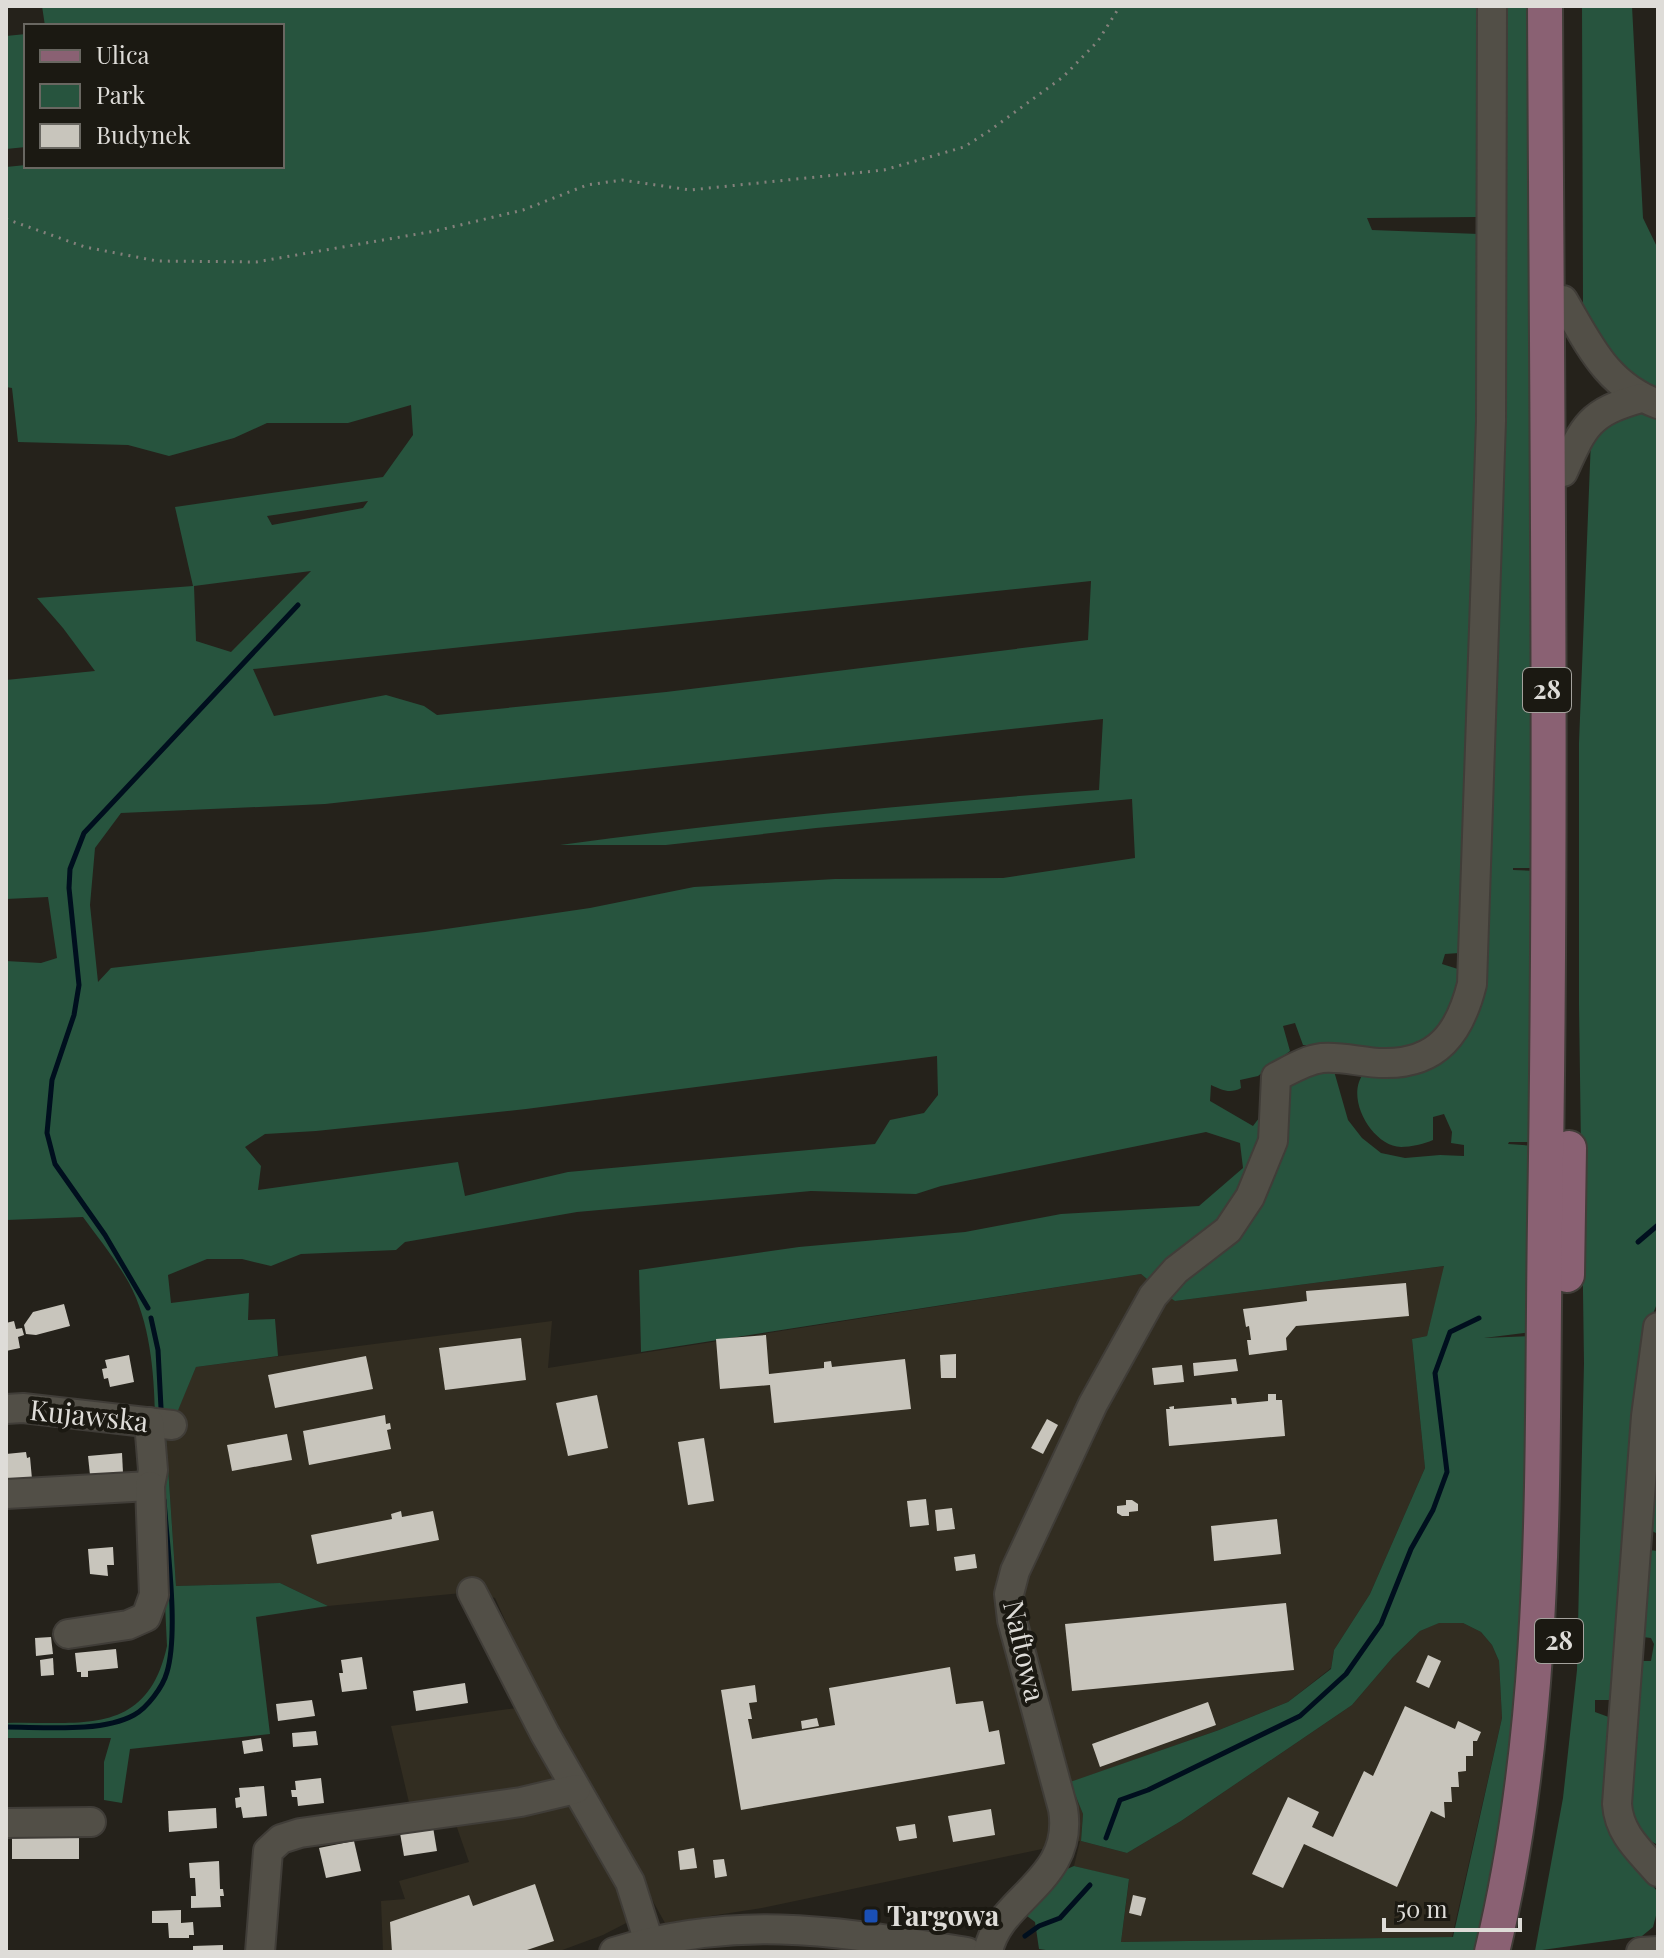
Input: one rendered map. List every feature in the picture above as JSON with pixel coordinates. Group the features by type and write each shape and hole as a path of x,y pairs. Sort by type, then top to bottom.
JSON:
{"main road":[{"name":"28","path":"1513,1930 1512,1858 1528,1745 1541,1578 1548,1077 1545,6"},
{"name":"28","path":"1492,1952 1513,1930 1542,1813 1554,1715 1564,1506 1569,1185 1564,845 1562,6"}],"street":[{"name":"Naftowa","path":"988,1952 997,1928 1046,1874 1059,1850 1064,1826 1063,1809 1048,1748 1012,1620 1010,1583 1093,1404 1153,1296 1176,1270 1228,1230 1250,1197 1273,1141 1276,1077 1321,1058 1385,1063 1409,1061 1431,1053 1451,1035 1465,1013 1472,984 1491,421 1492,6"},
{"path":"1563,300 1593,354 1613,376 1650,401"},
{"path":"1563,472 1586,425 1609,408 1650,401"},
{"path":"1658,1327 1646,1416 1617,1804 1626,1834 1658,1872"},
{"name":"Kujawska","path":"6,1409 23,1408 161,1424 150,1486"},
{"path":"6,1494 150,1486 154,1595 146,1617 128,1625 68,1634"},
{"path":"472,1592 576,1789 630,1882 649,1942"},
{"path":"260,1952 268,1851 281,1839 300,1833 521,1802 576,1789"},
{"path":"6,1823 91,1822"},
{"path":"614,1952 649,1942 721,1930 794,1928 967,1952"},
{"path":"1641,1952 1658,1951"}],"path":[{"path":"6,219 85,247 157,261 256,262 435,231 523,210 587,185 622,180 690,190 884,170 964,147 989,131 1063,77 1098,41 1120,6"}],"shaded area":[{"path":"1445,1266 1427,1336 1412,1339 1425,1468 1370,1594 1334,1650 1331,1668 1288,1702 1219,1730 1071,1782 1083,1814 1081,1841 1127,1853 1181,1821 1352,1705 1420,1631 1438,1623 1463,1623 1481,1632 1492,1645 1499,1661 1502,1718 1452,1937 1121,1942 1129,1880 1074,1866 1080,1841 762,1908 665,1923 556,1733 495,1598 472,1592 328,1606 280,1583 176,1586 166,1437 196,1367 552,1321 548,1368 1141,1274 1175,1301"},
{"path":"516,1708 529,1736 611,1863 632,1920 603,1935 557,1952 383,1952 381,1901 405,1899 399,1881 469,1862 454,1819 411,1811 391,1726"}],"green space":[{"path":"42,6 1485,6 1478,217 1367,218 1372,230 1479,234 1484,238 1459,953 1445,954 1442,964 1461,970 1450,1009 1440,1027 1426,1041 1416,1045 1367,1049 1303,1045 1295,1023 1283,1026 1290,1051 1258,1076 1240,1080 1241,1088 1237,1090 1226,1091 1211,1085 1210,1101 1253,1126 1262,1114 1267,1133 1236,1207 1153,1284 1141,1274 641,1352 639,1270 799,1247 965,1232 1061,1214 1199,1206 1243,1168 1240,1143 1206,1132 941,1186 916,1194 811,1191 577,1212 405,1242 396,1250 301,1254 271,1266 242,1259 207,1259 168,1275 171,1303 249,1293 248,1320 275,1319 278,1356 196,1367 174,1420 155,1415 150,1347 142,1314 119,1266 83,1217 6,1220 6,961 41,963 57,958 48,897 6,899 6,680 95,671 37,598 193,586 175,507 383,477 413,435 411,405 348,423 267,423 234,438 169,456 128,445 18,442 12,388 6,387 6,167 284,168 284,24 45,24","holes":["368,501 363,508 272,525 267,516","311,571 231,652 196,641 194,586","1091,581 1088,640 666,692 437,715 424,706 386,695 274,716 253,669","1103,719 1099,790 829,813 560,845 666,845 1132,799 1135,858 1003,878 835,879 694,887 590,908 425,932 111,968 98,982 90,905 95,848 121,813 325,804","937,1056 938,1095 924,1113 890,1120 875,1144 568,1172 465,1196 458,1162 258,1190 261,1166 245,1147 265,1134 526,1109"]},
{"path":"1504,6 1535,6 1536,868 1513,870 1537,871 1536,1142 1508,1144 1535,1146 1533,1332 1484,1338 1533,1336 1525,1663 1481,1952 1059,1952 1039,1949 1035,1922 1027,1916 1034,1909 1034,1902 1060,1872 1074,1866 1129,1879 1121,1942 1453,1937 1502,1718 1499,1661 1492,1645 1481,1632 1463,1623 1439,1623 1420,1631 1352,1705 1181,1821 1127,1853 1081,1841 1083,1814 1070,1782 1219,1730 1288,1702 1331,1669 1334,1650 1370,1594 1425,1468 1412,1339 1427,1336 1444,1266 1175,1301 1166,1295 1223,1245 1282,1091 1306,1076 1334,1071 1348,1120 1362,1138 1381,1153 1405,1158 1464,1156 1464,1145 1451,1143 1452,1132 1444,1114 1433,1117 1433,1140 1401,1147 1390,1145 1364,1119 1357,1095 1364,1073 1410,1072 1424,1069 1446,1057 1463,1039 1477,1014"},
{"path":"1582,6 1632,6 1643,218 1658,249 1658,390 1620,370 1594,340 1583,304"},
{"path":"24,34 24,147 6,149 6,36"},
{"path":"1632,411 1658,415 1658,1301 1649,1324 1616,1700 1595,1700 1595,1712 1614,1719 1603,1813 1613,1840 1657,1891 1658,1908 1653,1927 1642,1936 1535,1951 1563,1798 1577,1670 1584,1363 1579,743 1591,439 1605,423"},
{"path":"166,1437 176,1586 280,1583 328,1606 256,1617 270,1734 130,1749 122,1803 104,1800 104,1762 111,1738 6,1738 6,1723 84,1722 107,1718 127,1710 144,1697 157,1676 167,1646 157,1438"},
{"path":"1658,1478 1658,1534 1648,1529 1652,1488"},
{"path":"1649,1550 1658,1551 1658,1845 1641,1830 1631,1809 1636,1697 1642,1661 1651,1661 1654,1644 1651,1638 1643,1637"}],"building":[{"path":"1406,1283 1409,1316 1296,1326 1286,1338 1287,1350 1249,1355 1247,1340 1251,1340 1243,1309 1307,1301 1306,1291"},
{"path":"64,1304 70,1326 36,1335 26,1334 24,1325 33,1312"},
{"path":"14,1321 16,1329 22,1328 24,1335 18,1337 20,1348 6,1351 6,1323"},
{"path":"766,1335 769,1374 824,1368 824,1362 831,1361 832,1367 905,1359 911,1409 774,1423 770,1385 720,1389 716,1339"},
{"path":"521,1338 526,1380 445,1390 439,1348"},
{"path":"956,1354 956,1378 941,1378 940,1355"},
{"path":"129,1355 134,1382 110,1387 102,1369 107,1368 105,1360"},
{"path":"366,1356 373,1389 275,1408 268,1375"},
{"path":"1236,1359 1238,1371 1194,1376 1193,1363"},
{"path":"1182,1365 1184,1382 1154,1385 1152,1368"},
{"path":"1268,1394 1276,1394 1276,1400 1282,1400 1285,1436 1169,1446 1166,1409 1169,1407 1232,1404 1231,1398 1236,1398 1237,1404 1268,1401"},
{"path":"597,1395 608,1448 568,1456 556,1403"},
{"path":"385,1415 386,1424 390,1423 391,1429 387,1430 391,1449 309,1465 303,1431"},
{"path":"1047,1419 1058,1425 1043,1454 1031,1448"},
{"path":"287,1434 292,1460 232,1471 227,1445"},
{"path":"704,1438 714,1501 688,1505 678,1442"},
{"path":"26,1452 27,1458 30,1457 32,1479 6,1482 6,1454"},
{"path":"122,1453 123,1473 90,1475 88,1456"},
{"path":"926,1499 929,1525 910,1527 907,1501"},
{"path":"1126,1500 1138,1504 1138,1511 1122,1516 1117,1513 1117,1506 1126,1505"},
{"path":"952,1508 955,1529 937,1531 935,1510"},
{"path":"401,1511 402,1517 433,1511 439,1540 317,1564 311,1535 392,1519 391,1514"},
{"path":"1277,1519 1281,1554 1214,1561 1211,1526"},
{"path":"113,1547 114,1565 107,1565 108,1576 90,1574 88,1549"},
{"path":"975,1554 977,1568 956,1571 954,1557"},
{"path":"1286,1603 1294,1670 1072,1691 1065,1624"},
{"path":"51,1637 53,1654 36,1656 35,1638"},
{"path":"116,1649 118,1668 88,1671 88,1677 81,1677 81,1672 77,1672 75,1653"},
{"path":"1428,1655 1441,1661 1429,1688 1416,1682"},
{"path":"362,1657 367,1689 342,1692 339,1673 343,1673 341,1660"},
{"path":"53,1658 54,1675 41,1676 40,1660"},
{"path":"950,1667 956,1704 983,1701 989,1732 999,1730 1005,1764 741,1810 721,1690 755,1685 757,1702 749,1703 752,1719 748,1719 752,1739 835,1725 829,1688"},
{"path":"465,1683 468,1703 416,1711 413,1691"},
{"path":"312,1700 315,1716 278,1721 276,1704"},
{"path":"1208,1702 1216,1725 1100,1767 1092,1744"},
{"path":"1405,1706 1455,1729 1458,1721 1481,1732 1477,1741 1473,1741 1473,1756 1466,1756 1466,1771 1458,1772 1459,1787 1451,1787 1452,1802 1444,1802 1445,1818 1431,1811 1397,1887 1304,1844 1283,1888 1252,1874 1288,1797 1319,1812 1312,1827 1333,1837 1364,1771 1373,1776"},
{"path":"817,1718 819,1726 802,1729 801,1721"},
{"path":"316,1731 318,1745 293,1747 292,1733"},
{"path":"261,1738 263,1751 244,1754 242,1741"},
{"path":"321,1778 324,1803 298,1806 297,1797 292,1797 291,1790 296,1790 295,1781"},
{"path":"264,1786 267,1816 243,1818 241,1807 236,1808 235,1798 240,1797 239,1788"},
{"path":"216,1808 217,1828 169,1832 168,1811"},
{"path":"991,1809 995,1835 953,1842 948,1816"},
{"path":"915,1824 917,1838 899,1841 896,1827"},
{"path":"433,1827 437,1851 404,1856 400,1833"},
{"path":"12,1831 79,1831 79,1859 12,1859"},
{"path":"354,1841 361,1871 326,1878 319,1848"},
{"path":"694,1848 697,1868 680,1870 678,1851"},
{"path":"724,1859 727,1876 715,1878 713,1860"},
{"path":"219,1861 220,1889 223,1889 224,1896 220,1896 221,1907 191,1908 191,1896 196,1896 195,1878 190,1878 189,1863"},
{"path":"535,1884 554,1941 521,1952 392,1952 390,1922 469,1895 473,1906"},
{"path":"1133,1895 1146,1898 1141,1916 1129,1913"},
{"path":"181,1910 181,1923 193,1922 194,1935 189,1935 189,1938 169,1938 168,1923 152,1923 152,1911"},
{"path":"223,1945 223,1952 193,1952 193,1946"}],"waterway":[{"path":"148,1308 105,1235 55,1164 47,1133 52,1080 74,1015 79,985 69,888 70,869 84,833 298,605"},
{"path":"1638,1242 1658,1225"},
{"path":"151,1318 158,1350 161,1408"},
{"path":"1106,1838 1120,1800 1148,1790 1300,1716 1346,1674 1381,1624 1411,1549 1433,1510 1447,1472 1435,1373 1450,1332 1479,1318"},
{"path":"6,1727 72,1728 121,1721 144,1707 158,1690 167,1672 172,1634 164,1500"},
{"path":"1025,1936 1039,1926 1060,1918 1090,1885"}],"place":[{"name":"Targowa","path":"871,1916"}]}
